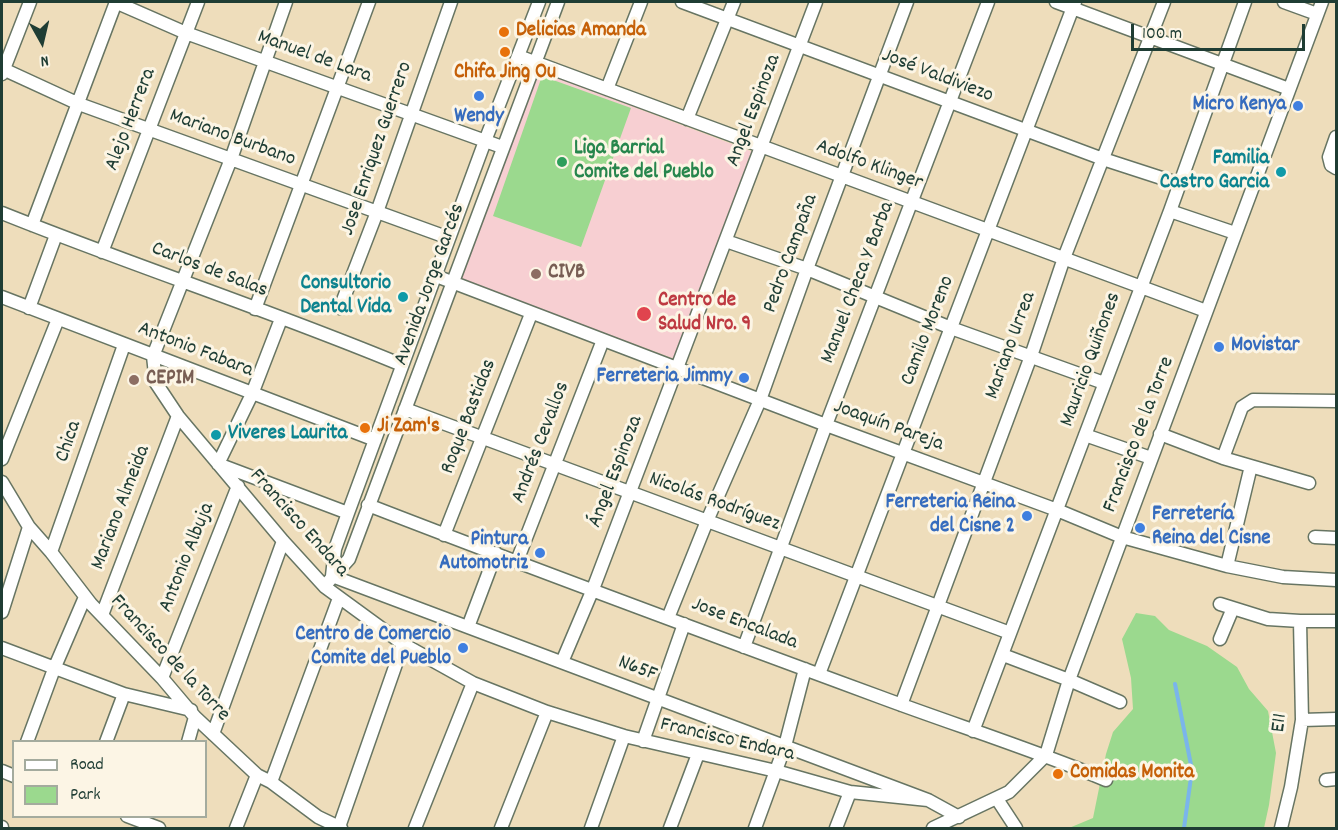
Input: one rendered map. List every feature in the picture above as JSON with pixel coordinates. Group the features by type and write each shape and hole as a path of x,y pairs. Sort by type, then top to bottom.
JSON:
{"street":[{"path":"2,72 30,2"},
{"path":"32,225 79,104 115,2"},
{"name":"Manuel de Lara","path":"115,2 186,33 502,147"},
{"name":"Alejo Herrera","path":"102,252 198,2"},
{"path":"153,357 231,159 286,2"},
{"path":"255,309 369,2"},
{"name":"Jose Enriquez Guerrero","path":"340,308 377,212 451,2"},
{"name":"Avenida Jorge Garcés","path":"332,576 335,549 485,141 539,2"},
{"name":"Avenida Jorge Garcés","path":"325,588 332,576 349,559 558,2"},
{"path":"608,89 641,2"},
{"name":"José Valdiviezo","path":"682,2 1026,131 1180,184"},
{"path":"687,119 734,2"},
{"name":"Angel Espinoza","path":"678,368 816,2"},
{"name":"Pedro Campaña","path":"668,618 760,400 907,2"},
{"name":"Manuel Checa Y Barba","path":"744,647 910,202 988,2"},
{"path":"1056,2 1074,5 1221,65 1289,89"},
{"name":"Mariano Urrea","path":"901,705 1031,356 1064,258 1164,2"},
{"name":"Mauricio Quiñones","path":"974,730 1170,211 1245,2"},
{"path":"1284,2 1317,14"},
{"name":"Francisco de la Torre","path":"937,828 997,799 1020,783 1046,755 1070,680 1122,537 1322,2"},
{"name":"Camilo Moreno","path":"819,675 1074,5"},
{"name":"Adolfo Klinger","path":"518,56 1206,311"},
{"name":"Mariano Burbano","path":"2,72 79,104 449,238"},
{"path":"1336,137 1329,157 1331,165 1336,168"},
{"path":"1170,211 1235,233"},
{"name":"Carlos de Salas","path":"2,213 334,337 402,365"},
{"path":"29,308 56,235"},
{"path":"726,241 807,269 875,299 951,328 1104,383"},
{"name":"Joaquín Pareja","path":"436,276 531,314 1057,510 1122,537 1227,566 1283,577 1336,580"},
{"name":"Antonio Fabara","path":"2,297 153,357 375,440"},
{"name":"Roque Bastidas","path":"444,535 531,314"},
{"path":"2,459 58,319"},
{"path":"281,319 252,394 218,464 348,513"},
{"name":"Andrés Cevallos","path":"517,561 603,340"},
{"name":"Chica","path":"51,552 124,345"},
{"name":"Francisco Endara","path":"153,357 156,383 178,416 284,541 325,588 403,644 473,683 547,712 624,736 776,771 850,792 928,800"},
{"name":"Ángel Espinoza","path":"594,589 678,368"},
{"path":"1223,458 1242,407 1248,402 1253,400 1336,401"},
{"name":"Nicolás Rodríguez","path":"405,410 1010,633"},
{"name":"Mariano Almeida","path":"102,615 178,416"},
{"path":"1160,434 1223,458 1309,483"},
{"path":"1085,435 1151,458"},
{"path":"1227,566 1251,466"},
{"name":"Francisco de la Torre","path":"2,482 28,527 51,552 85,597 213,734 257,775 271,782 316,823 340,828"},
{"name":"Antonio Albuja","path":"162,678 238,486"},
{"name":"Jose Encalada","path":"368,505 819,675 1046,755 1106,780"},
{"path":"2,612 28,527"},
{"path":"1315,537 1336,538"},
{"path":"213,734 284,541"},
{"path":"468,627 496,553"},
{"name":"N65F","path":"332,576 928,800"},
{"path":"562,663 594,589"},
{"path":"27,740 54,669 85,597"},
{"path":"271,782 339,598"},
{"path":"1220,604 1268,619 1336,621"},
{"path":"1220,639 1233,608"},
{"name":"E11","path":"1281,828 1291,787 1302,720 1300,621"},
{"path":"643,741 684,624"},
{"path":"340,828 403,644"},
{"path":"2,648 124,694 193,713 188,740"},
{"path":"1003,655 1120,702"},
{"path":"755,828 785,746 805,669"},
{"path":"415,828 473,683"},
{"path":"106,740 124,694"},
{"path":"501,828 547,712"},
{"path":"1302,720 1336,718"},
{"path":"591,828 624,736"},
{"path":"670,828 698,754"},
{"path":"236,828 257,775"},
{"path":"836,828 850,792"},
{"path":"997,799 1016,828"},
{"path":"928,800 959,817"},
{"path":"132,818 160,828"}],"shaded area":[{"path":"538,71 753,152 675,359 459,279"}],"green space":[{"name":"Liga Barrial Comite del Pueblo","path":"542,76 631,108 581,247 493,216"},
{"path":"1136,613 1155,616 1169,630 1207,646 1237,667 1249,689 1268,711 1276,753 1264,828 1069,828 1093,818 1106,754 1113,732 1133,709 1131,678 1122,639"}],"waterway":[{"path":"1175,684 1192,770 1184,828"}],"place":[{"name":"Delicias Amanda","path":"504,32"},
{"name":"Chifa Jing Ou","path":"505,52"},
{"name":"Wendy","path":"479,96"},
{"name":"Micro Kenya","path":"1298,106"},
{"name":"Liga Barrial Comite del Pueblo","path":"562,162"},
{"name":"Familia Castro Garcia","path":"1281,172"},
{"name":"CIVB","path":"536,274"},
{"name":"Consultorio Dental Vida","path":"403,297"},
{"name":"Centro de Salud Nro. 9","path":"644,314"},
{"name":"Movistar","path":"1219,347"},
{"name":"Ferreteria Jimmy","path":"744,378"},
{"name":"CEPIM","path":"134,380"},
{"name":"Ji Zam's","path":"365,428"},
{"name":"Viveres Laurita","path":"216,435"},
{"name":"Ferreteria Reina del Cisne 2","path":"1027,516"},
{"name":"Ferretería Reina del Cisne","path":"1140,528"},
{"name":"Pintura Automotriz","path":"540,553"},
{"name":"Centro de Comercio Comite del Pueblo","path":"463,648"},
{"name":"Comidas Monita","path":"1058,774"}]}
